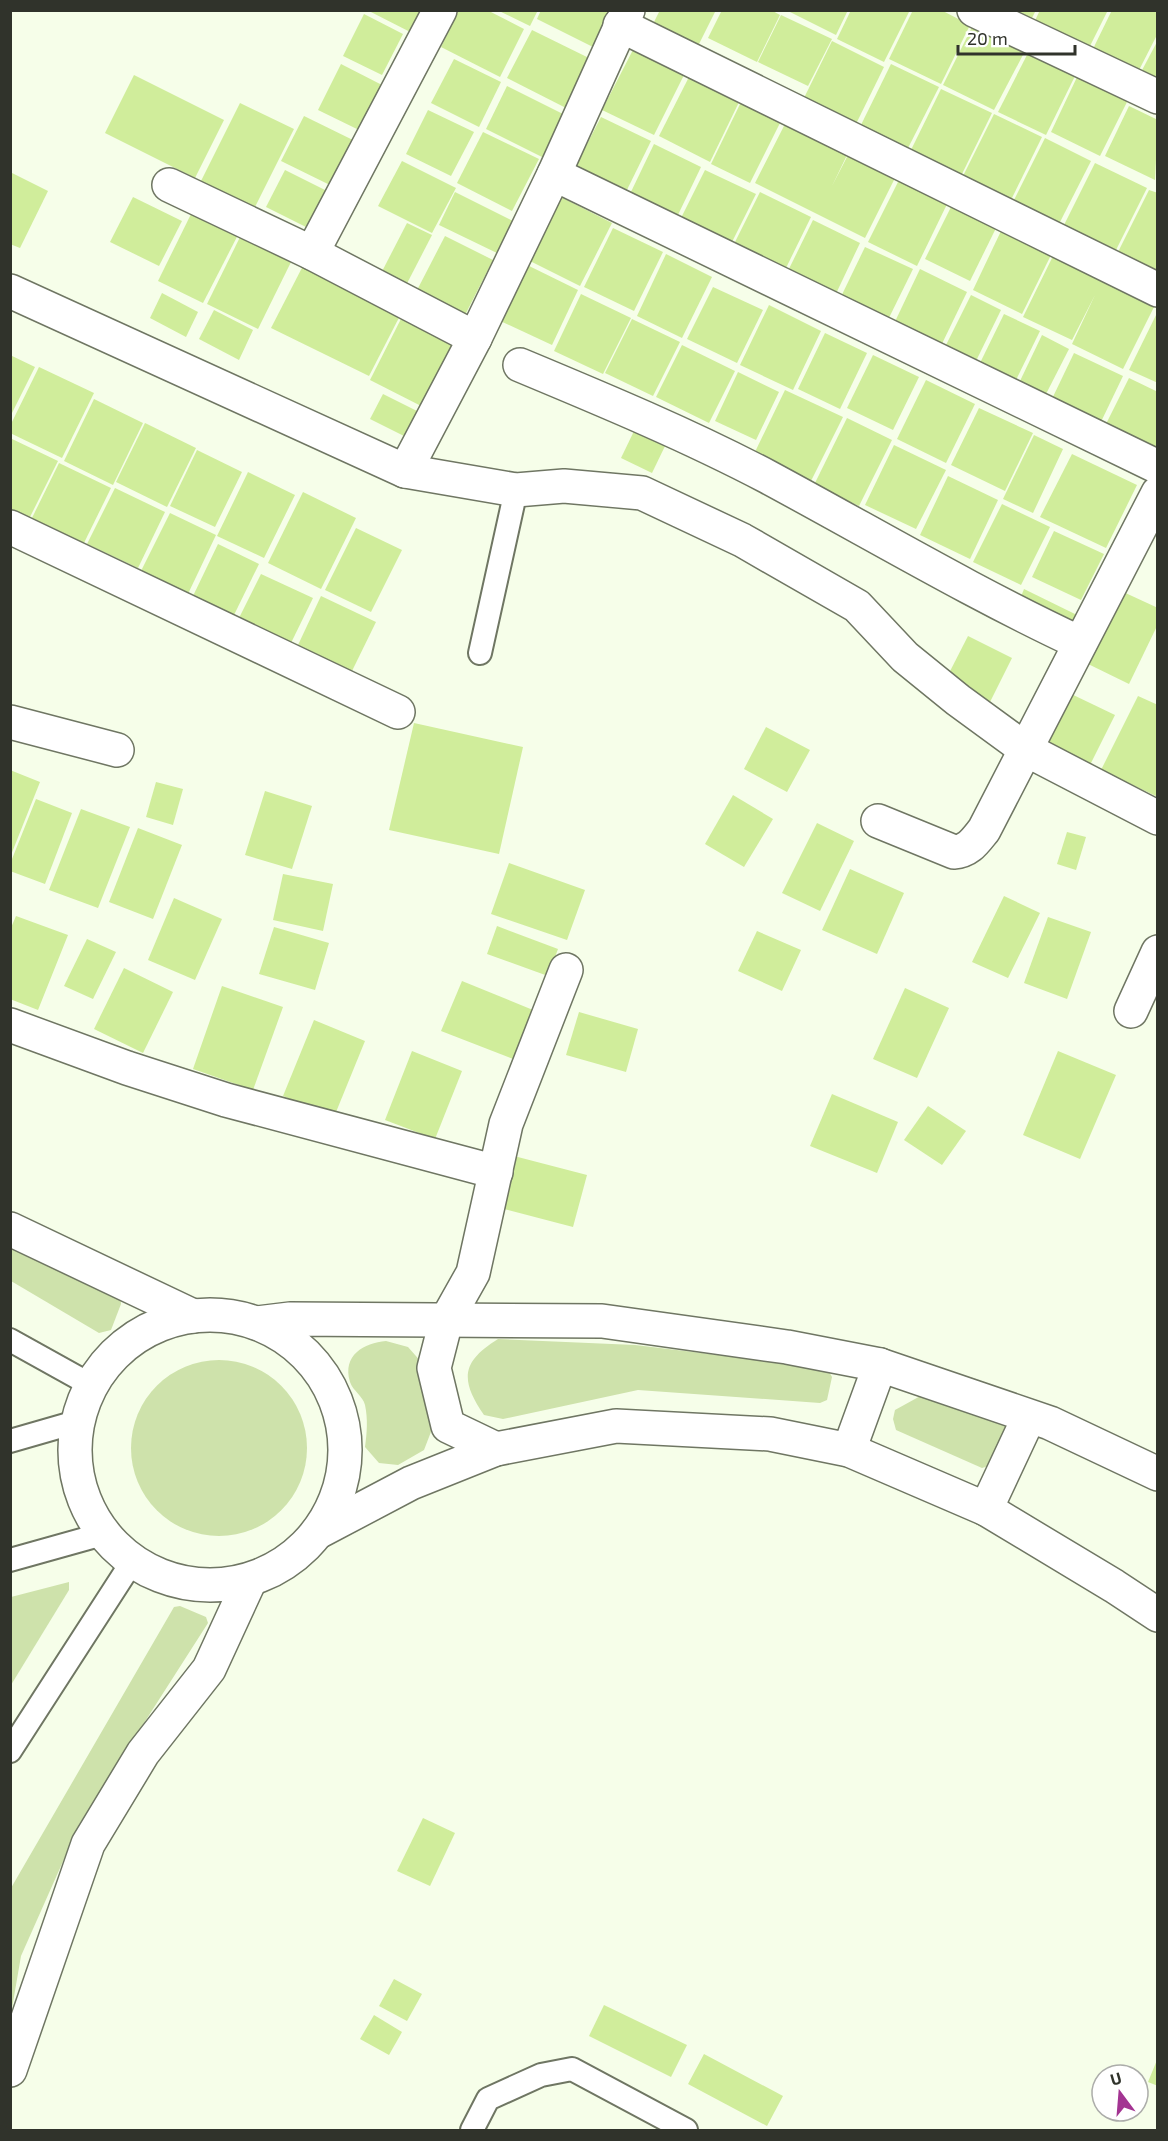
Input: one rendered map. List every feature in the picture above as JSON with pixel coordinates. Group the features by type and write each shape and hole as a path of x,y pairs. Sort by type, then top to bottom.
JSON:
{"street":[{"path":"312,254 440,10"},
{"path":"974,10 1158,97"},
{"path":"405,471 475,338 554,174 624,18 1158,290"},
{"path":"554,174 1158,467"},
{"path":"169,185 312,254 475,338"},
{"path":"10,291 405,471 516,490 564,486 642,493 742,540 857,606 905,657 958,700 1025,749 1158,818"},
{"path":"520,365 660,424 767,477 999,604 1080,643"},
{"path":"878,821 954,852 962,851 984,830 1158,493"},
{"path":"10,527 398,712"},
{"path":"10,722 117,750"},
{"path":"1131,1011 1158,952"},
{"path":"496,1449 448,1426 435,1368 446,1321 472,1273 506,1124 566,970"},
{"path":"10,1025 127,1068 226,1100 496,1172"},
{"path":"10,1229 141,1288 193,1316"},
{"path":"320,1530 340,1490 346,1439 333,1390 302,1349 257,1323 226,1315 193,1316 153,1327 118,1351 91,1385 76,1422 74,1462 83,1500 103,1534 132,1562 169,1579 209,1586 250,1580 286,1562 320,1530 411,1483 496,1449 616,1426 770,1434 849,1450 986,1509 1158,1615"},
{"path":"257,1323 290,1320 602,1321 787,1347 880,1365 1050,1423 1158,1474"},
{"path":"849,1450 880,1365"},
{"path":"986,1509 1029,1417"},
{"path":"10,2070 88,1844 143,1753 209,1669 250,1580"}],"lane":[{"path":"480,653 516,490"},
{"path":"10,1340 91,1385"},
{"path":"10,1441 76,1422"},
{"path":"10,1560 103,1534"},
{"path":"10,1751 132,1562"},
{"path":"472,2130 488,2099 541,2075 572,2069 686,2130"}],"green space":[{"path":"11,1241 120,1294 121,1304 111,1330 99,1333 11,1281"},
{"path":"498,1339 635,1345 827,1368 832,1377 827,1400 820,1403 638,1390 503,1419 484,1415 476,1403 468,1382 471,1364 486,1347"},
{"path":"386,1341 408,1347 423,1364 434,1424 424,1450 398,1465 379,1463 365,1447 367,1416 365,1405 351,1385 348,1373 349,1364 357,1352 370,1344"},
{"path":"219,1360 253,1367 268,1375 281,1386 292,1399 300,1414 307,1448 300,1482 292,1497 281,1510 268,1521 253,1529 219,1536 185,1529 170,1521 157,1510 146,1497 138,1482 131,1448 138,1414 146,1399 157,1386 170,1375 185,1367"},
{"path":"924,1394 1008,1422 995,1464 982,1468 896,1430 893,1419 895,1410"},
{"path":"69,1582 69,1590 11,1685 11,1597"},
{"path":"180,1606 206,1617 208,1623 80,1823 21,1956 11,2014 11,1888 174,1607"}],"building":[{"path":"367,10 431,10 418,36"},
{"path":"459,10 487,10 524,29 500,77 441,47"},
{"path":"497,10 538,10 530,26"},
{"path":"541,10 616,10 597,49 537,19"},
{"path":"660,10 716,10 698,46 653,24"},
{"path":"722,10 771,10 780,15 757,62 708,38"},
{"path":"786,10 848,10 836,35"},
{"path":"851,10 910,10 884,62 837,39"},
{"path":"913,10 941,10 970,25 941,84 889,59"},
{"path":"997,10 1036,10 1028,26"},
{"path":"1040,10 1108,10 1086,54 1032,27"},
{"path":"1112,10 1158,10 1158,33 1136,76 1091,53"},
{"path":"364,14 403,34 382,75 343,56"},
{"path":"781,15 832,39 808,86 758,62"},
{"path":"973,25 1025,51 994,110 943,85"},
{"path":"532,30 591,59 566,108 507,78"},
{"path":"1158,40 1158,82 1140,74"},
{"path":"832,41 884,67 856,124 804,98"},
{"path":"636,44 687,69 654,135 602,110"},
{"path":"1029,51 1076,74 1046,135 998,112"},
{"path":"454,59 501,82 479,127 431,103"},
{"path":"341,64 382,85 359,130 318,110"},
{"path":"891,64 939,87 905,154 858,131"},
{"path":"691,73 741,98 710,162 659,136"},
{"path":"134,75 224,120 195,178 105,133"},
{"path":"1078,75 1128,100 1100,156 1051,132"},
{"path":"507,86 565,115 544,158 486,129"},
{"path":"941,89 992,113 961,176 910,152"},
{"path":"741,102 781,121 750,183 711,164"},
{"path":"240,103 294,129 254,209 200,183"},
{"path":"1129,106 1158,120 1155,180 1105,156"},
{"path":"428,110 474,132 451,176 406,154"},
{"path":"994,114 1042,137 1011,200 963,176"},
{"path":"304,116 357,142 334,187 281,161"},
{"path":"601,117 651,141 623,198 572,173"},
{"path":"786,122 848,153 832,186 848,155 895,178 865,238 755,183"},
{"path":"483,132 539,159 512,211 457,183"},
{"path":"1045,138 1091,161 1059,224 1013,202"},
{"path":"654,144 701,167 676,219 629,196"},
{"path":"402,161 456,188 432,233 378,206"},
{"path":"1095,163 1147,188 1113,256 1061,231"},
{"path":"285,170 329,192 310,229 266,207"},
{"path":"705,170 756,194 726,254 675,230"},
{"path":"10,172 48,191 20,248 10,244"},
{"path":"901,176 949,200 917,266 868,242"},
{"path":"1149,190 1158,193 1158,272 1118,252"},
{"path":"455,192 515,222 499,254 439,225"},
{"path":"760,192 811,217 786,268 734,244"},
{"path":"557,195 612,223 580,286 526,259"},
{"path":"133,197 182,221 159,266 110,242"},
{"path":"953,203 998,224 970,281 925,259"},
{"path":"194,208 240,231 203,303 158,281"},
{"path":"813,220 860,243 833,300 785,277"},
{"path":"407,223 432,235 400,297 375,285"},
{"path":"613,228 663,252 634,311 584,287"},
{"path":"1001,231 1051,255 1022,314 973,290"},
{"path":"242,233 293,258 258,329 207,304"},
{"path":"445,236 493,260 463,319 414,296"},
{"path":"865,247 913,269 884,328 837,305"},
{"path":"666,254 712,277 682,338 637,316"},
{"path":"1053,256 1154,307 1123,369 1072,344 1095,295 1072,340 1023,317"},
{"path":"307,258 405,306 369,376 271,328"},
{"path":"523,263 578,290 552,345 496,319"},
{"path":"920,269 967,292 938,352 891,330"},
{"path":"713,287 763,310 737,363 687,339"},
{"path":"162,293 198,312 186,337 150,318"},
{"path":"581,294 631,318 603,374 554,351"},
{"path":"971,295 1001,310 976,361 945,347"},
{"path":"769,305 821,331 793,390 740,365"},
{"path":"214,310 253,330 239,360 199,339"},
{"path":"405,311 462,340 427,409 370,380"},
{"path":"1158,311 1158,383 1129,370"},
{"path":"1004,314 1040,331 1016,380 980,363"},
{"path":"632,319 680,342 653,396 605,373"},
{"path":"825,333 867,353 840,409 798,389"},
{"path":"1042,335 1069,349 1046,394 1020,381"},
{"path":"682,345 735,371 709,423 656,397"},
{"path":"1074,353 1123,376 1099,426 1050,403"},
{"path":"10,355 35,367 10,417"},
{"path":"873,355 919,377 893,430 847,408"},
{"path":"39,367 94,393 62,458 10,433 10,426"},
{"path":"738,372 779,392 756,440 715,421"},
{"path":"1129,378 1158,392 1158,454 1104,428"},
{"path":"926,380 975,404 946,463 897,439"},
{"path":"785,390 843,417 811,481 754,454"},
{"path":"383,394 417,411 404,436 370,419"},
{"path":"94,399 143,423 113,485 64,461"},
{"path":"979,408 1033,433 1005,491 951,465"},
{"path":"847,418 892,440 859,506 814,485"},
{"path":"145,423 196,448 167,507 116,482"},
{"path":"635,429 666,444 652,473 621,458"},
{"path":"1034,435 1063,449 1033,513 1003,499"},
{"path":"10,438 58,461 29,519 10,510"},
{"path":"894,445 946,470 916,529 865,505"},
{"path":"197,450 242,472 215,527 170,506"},
{"path":"1072,454 1137,485 1106,548 1040,517"},
{"path":"59,463 111,488 82,547 30,522"},
{"path":"248,472 295,495 264,558 217,536"},
{"path":"948,476 998,500 970,559 920,535"},
{"path":"115,488 165,512 138,568 87,544"},
{"path":"303,492 356,518 321,589 268,563"},
{"path":"1002,504 1050,527 1021,585 973,562"},
{"path":"170,513 216,535 187,596 140,573"},
{"path":"356,528 402,550 371,612 325,590"},
{"path":"1054,531 1104,554 1081,600 1032,577"},
{"path":"218,544 259,564 234,615 193,596"},
{"path":"261,574 313,598 291,643 239,618"},
{"path":"1024,589 1077,615 1069,631 1017,607"},
{"path":"1119,590 1158,608 1158,624 1129,684 1084,662"},
{"path":"321,596 376,622 352,671 298,645"},
{"path":"968,636 1012,658 989,704 945,681"},
{"path":"1065,691 1115,715 1087,771 1038,747"},
{"path":"1138,696 1158,705 1156,796 1101,770"},
{"path":"414,723 523,747 499,854 389,830"},
{"path":"766,727 810,750 787,792 744,769"},
{"path":"10,770 40,782 11,855 10,855"},
{"path":"156,782 183,789 173,825 146,817"},
{"path":"265,791 312,806 292,869 245,855"},
{"path":"733,795 773,819 744,867 705,844"},
{"path":"36,799 72,813 45,884 10,871 10,864"},
{"path":"81,809 130,827 98,908 49,890"},
{"path":"817,823 854,841 820,911 782,893"},
{"path":"138,828 182,845 153,919 109,902"},
{"path":"1067,832 1086,837 1076,870 1057,864"},
{"path":"509,863 585,890 567,940 491,914"},
{"path":"850,869 904,893 877,954 822,930"},
{"path":"283,874 333,884 323,931 273,920"},
{"path":"1004,896 1040,913 1008,978 972,962"},
{"path":"174,898 222,919 195,980 148,960"},
{"path":"16,916 68,935 38,1010 10,999 10,930"},
{"path":"1048,917 1091,932 1067,999 1024,983"},
{"path":"497,926 558,949 548,976 487,954"},
{"path":"274,927 329,943 315,990 259,974"},
{"path":"757,931 801,950 782,991 738,971"},
{"path":"87,939 116,952 93,999 64,986"},
{"path":"124,968 173,992 143,1053 94,1029"},
{"path":"462,981 533,1010 513,1059 441,1031"},
{"path":"222,986 283,1007 253,1090 193,1069"},
{"path":"905,988 949,1008 917,1078 873,1059"},
{"path":"579,1012 638,1029 626,1072 566,1055"},
{"path":"314,1020 365,1041 334,1117 283,1096"},
{"path":"412,1051 462,1071 435,1139 385,1120"},
{"path":"1058,1051 1116,1075 1080,1159 1023,1135"},
{"path":"832,1094 898,1122 877,1173 810,1146"},
{"path":"928,1106 966,1131 942,1165 904,1140"},
{"path":"514,1156 587,1175 573,1227 500,1208"},
{"path":"423,1818 455,1833 430,1886 397,1871"},
{"path":"394,1979 422,1994 407,2021 379,2006"},
{"path":"604,2005 687,2045 671,2077 589,2036"},
{"path":"374,2015 402,2032 389,2055 360,2039"},
{"path":"704,2054 783,2096 767,2126 688,2084"},
{"path":"1158,2060 1158,2086 1150,2083 1150,2077"}]}
